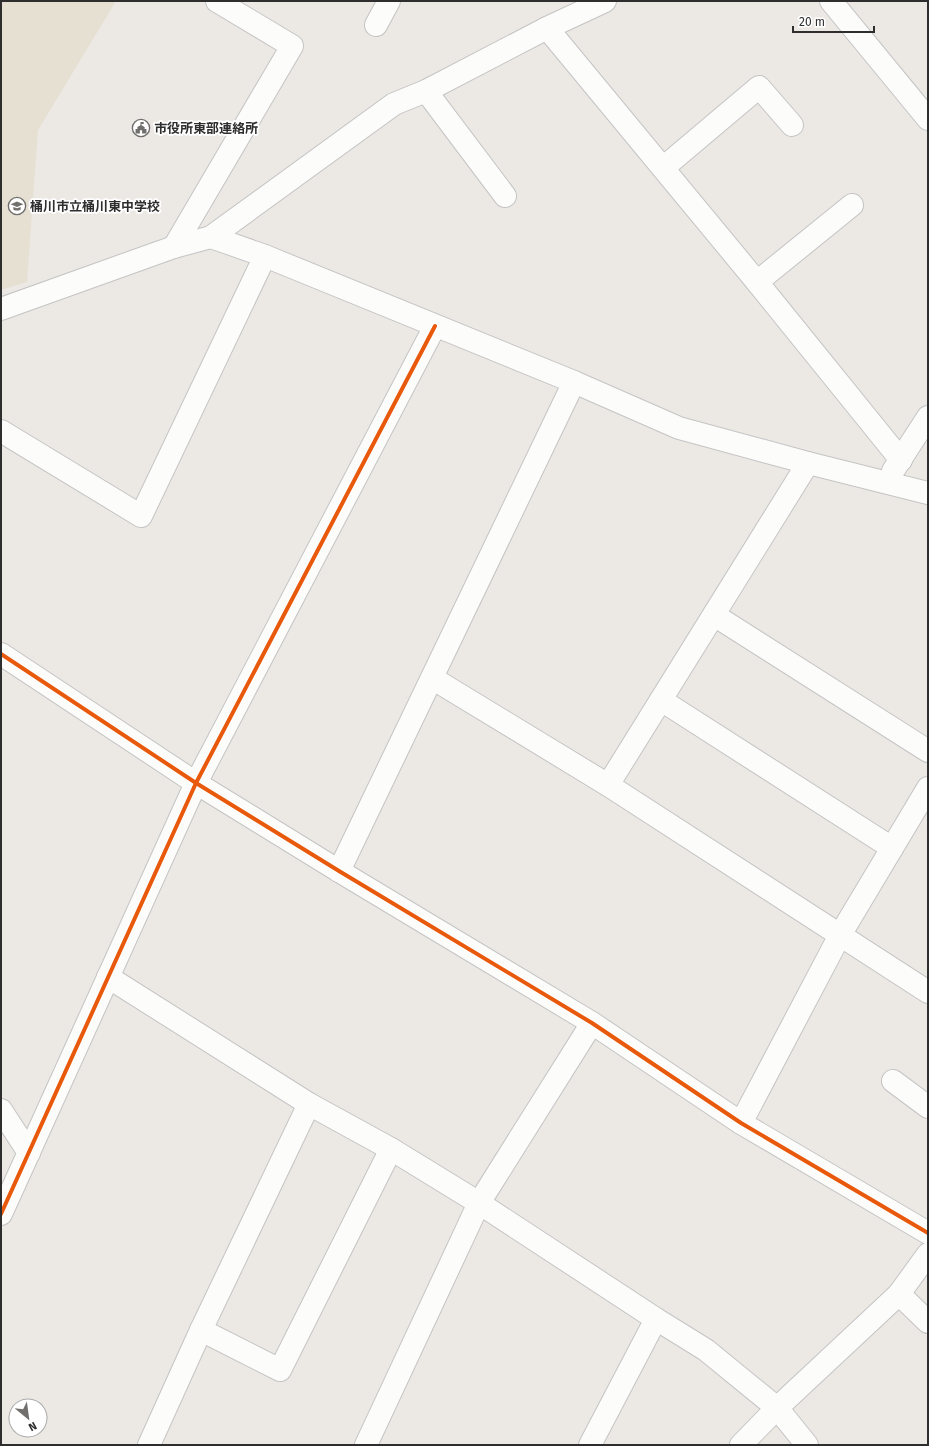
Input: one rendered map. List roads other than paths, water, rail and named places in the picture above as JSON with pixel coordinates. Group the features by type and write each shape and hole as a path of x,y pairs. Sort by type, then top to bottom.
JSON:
{"street":[{"path":"174,247 292,46 217,1"},
{"path":"376,25 389,1"},
{"path":"1,310 174,247 211,237 394,104 426,91 547,28 605,1"},
{"path":"831,1 928,119"},
{"path":"547,28 757,282 901,460"},
{"path":"663,168 759,88 792,125"},
{"path":"426,91 505,196"},
{"path":"757,282 852,205"},
{"path":"211,237 265,256 574,382 679,428 808,463 928,493"},
{"path":"1,431 141,516 265,256"},
{"path":"1,1214 196,783 435,326"},
{"path":"339,871 574,382"},
{"path":"886,482 928,417"},
{"path":"608,786 808,463"},
{"path":"714,615 928,751"},
{"path":"1,654 196,783 592,1023 741,1123 928,1233"},
{"path":"432,678 608,786 928,992"},
{"path":"661,700 892,848"},
{"path":"741,1123 840,935 928,788"},
{"path":"108,977 310,1104 391,1149 479,1203 706,1350 777,1408 807,1445"},
{"path":"366,1445 479,1203 592,1023"},
{"path":"893,1081 928,1107"},
{"path":"153,1441 201,1330 310,1104"},
{"path":"1,1110 29,1153"},
{"path":"201,1330 280,1370 391,1149"},
{"path":"741,1445 777,1408 899,1294 928,1254"},
{"path":"899,1294 928,1322"},
{"path":"590,1445 656,1319"}],"place":[{"name":"市役所東部連絡所","path":"141,128"},
{"name":"桶川市立桶川東中学校","path":"17,206"}]}
